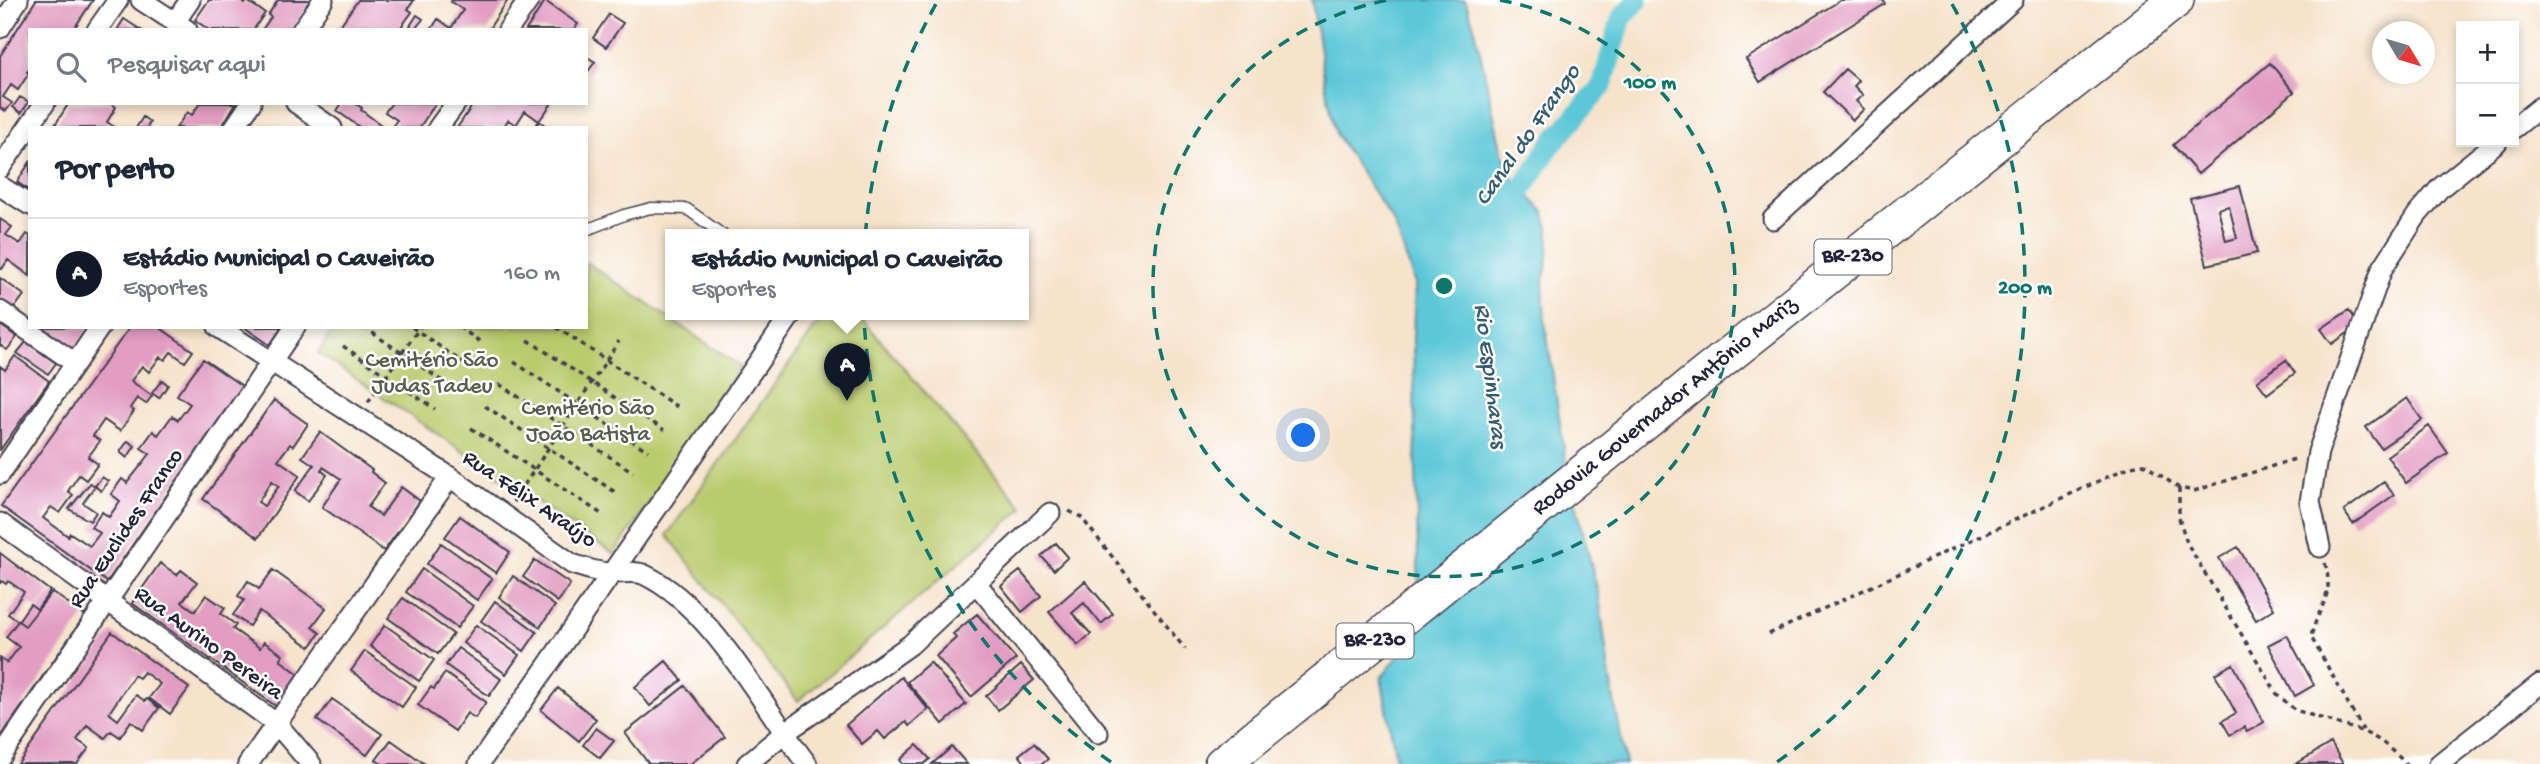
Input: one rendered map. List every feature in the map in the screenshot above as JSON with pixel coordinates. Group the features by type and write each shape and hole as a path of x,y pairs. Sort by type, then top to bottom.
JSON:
{"highway":[{"name":"Rodovia Governador Antônio Mariz","path":"1233,755 2176,0"}],"street":[{"path":"0,28 18,0"},
{"path":"98,28 118,0"},
{"path":"141,0 181,26 190,0"},
{"path":"303,28 323,0"},
{"path":"509,28 529,0"},
{"path":"1773,219 2013,0"},
{"path":"30,126 45,105"},
{"path":"235,126 250,105"},
{"path":"299,105 329,126"},
{"path":"439,126 455,105"},
{"path":"2519,124 2540,107"},
{"path":"0,168 28,128"},
{"path":"2320,547 2310,502 2318,452 2382,269 2417,215 2440,188 2491,147"},
{"path":"0,186 28,204"},
{"path":"0,310 75,363"},
{"path":"479,764 788,320"},
{"path":"0,474 99,329"},
{"name":"Rua Félix Araújo","path":"221,329 450,477 572,564 592,571 642,572 668,587 721,643 783,734 807,764"},
{"name":"Rua Euclides Franco","path":"0,758 294,329"},
{"path":"248,764 450,477"},
{"path":"747,764 783,734 910,645 1050,513"},
{"name":"Rua Aurino Pereira","path":"0,523 276,724 311,764"},
{"path":"976,583 1098,733"},
{"path":"2439,764 2540,684"}],"lane":[{"path":"588,229 651,208 687,209 715,229"}],"path":[{"path":"367,329 451,387"},
{"path":"356,418 418,329 466,365"},
{"path":"462,329 482,343"},
{"path":"559,329 678,408"},
{"path":"528,340 664,429"},
{"path":"504,515 619,341"},
{"path":"343,346 435,409"},
{"path":"514,362 648,451"},
{"path":"499,384 633,472"},
{"path":"485,406 618,494"},
{"path":"471,428 603,515"},
{"path":"1769,634 2131,466 2144,464 2179,488 2194,491 2318,452"},
{"path":"2179,488 2179,518 2187,543 2277,694 2295,710 2364,732 2381,741 2407,764"},
{"path":"1050,513 1062,509 1081,517 1185,649"},
{"path":"2320,547 2329,587 2314,622 2311,637 2364,732"}],"green space":[{"name":"Cemitério São João Batista","path":"588,263 665,316 665,320 672,320 741,367 614,554 318,353 334,329 588,329"},
{"path":"820,320 863,320 1023,508 798,701 667,535"}],"water":[{"name":"Rio Espinharas","path":"1312,0 1465,0 1475,29 1502,153 1514,180 1545,213 1549,232 1543,283 1545,323 1569,483 1419,604 1413,340 1415,284 1394,223 1336,134"},
{"path":"1572,487 1599,597 1610,679 1626,764 1397,764 1381,677 1420,631 1420,611"}],"building":[{"path":"36,0 93,0 74,28 28,28 28,75 18,90 11,85 3,97 12,103 6,111 0,108 0,56"},
{"path":"209,0 240,0 245,4 247,1 265,13 254,28 206,28 195,20"},
{"path":"278,0 311,2 293,28 263,28 271,17 268,15"},
{"path":"358,0 414,0 408,9 412,12 400,28 338,28"},
{"path":"508,0 489,28 451,28 463,10 451,2"},
{"path":"1841,0 1883,0 1885,4 1760,82 1746,59"},
{"path":"545,1 578,24 575,28 527,28"},
{"path":"609,14 623,23 606,47 593,38"},
{"path":"417,15 423,19 416,28 410,26"},
{"path":"124,19 138,28 118,28"},
{"path":"438,19 451,28 432,28"},
{"path":"588,57 595,62 588,71"},
{"path":"2270,63 2294,92 2198,174 2173,145"},
{"path":"1845,69 1859,81 1854,86 1863,95 1856,101 1864,109 1853,120 1823,92"},
{"path":"20,97 28,101 21,113 13,107"},
{"path":"68,105 116,107 107,122 113,126 54,126"},
{"path":"199,105 235,105 222,126 177,126 187,112 192,115"},
{"path":"341,105 358,105 382,126 358,126 337,111"},
{"path":"390,105 435,105 420,126 392,126 397,120 385,112"},
{"path":"473,105 551,105 539,121 525,111 516,125 508,120 504,126 458,126"},
{"path":"143,117 150,122 148,126 137,126"},
{"path":"28,165 28,190 17,182"},
{"path":"2240,186 2257,253 2207,265 2190,198","holes":["2229,206 2237,238 2226,241 2218,209"]},
{"path":"0,219 12,227 6,235 20,244 28,235 28,275 8,260 2,269"},
{"path":"0,278 24,295 10,314 0,307"},
{"path":"2349,310 2359,325 2332,344 2321,329"},
{"path":"0,325 17,337 7,350 0,345"},
{"path":"41,329 88,329 71,353"},
{"path":"129,329 162,329 193,351 185,362 171,352 165,360 160,357 149,372 142,366 131,381 152,396 146,404 137,398 130,408 134,411 120,431 104,420 93,436 100,441 88,457 98,464 86,480 79,475 68,491 73,495 60,513 51,507 43,518 68,536 70,533 90,546 100,533 91,527 102,512 109,517 120,501 111,494 122,479 127,483 150,454 141,448 153,431 158,435 172,416 178,420 190,404 177,395 203,359 242,386 107,582 1,506"},
{"path":"247,329 281,329 270,345"},
{"path":"26,342 56,363 48,374 17,353"},
{"path":"15,356 49,381 0,450 0,366 5,370"},
{"path":"2286,360 2295,373 2267,394 2257,381"},
{"path":"162,380 168,385 159,398 152,393"},
{"path":"2407,398 2422,420 2381,448 2366,427"},
{"path":"274,400 308,424 293,446 290,444 278,460 300,475 258,538 203,499","holes":["272,481 279,486 264,506 258,502"]},
{"path":"2429,426 2448,453 2406,483 2387,456"},
{"path":"320,432 372,470 371,472 385,483 368,507 381,516 401,487 420,501 384,551 322,507 341,479 323,467 321,470 327,475 308,501 295,491 314,465 302,457"},
{"path":"128,441 135,446 127,458 120,452"},
{"path":"102,477 108,481 101,491 95,486"},
{"path":"2384,482 2394,495 2353,524 2344,511"},
{"path":"90,483 95,486 83,503 96,512 90,521 69,509"},
{"path":"460,516 510,552 496,573 445,537"},
{"path":"441,543 492,579 477,600 427,564"},
{"path":"1056,543 1068,557 1054,570 1041,556"},
{"path":"2238,547 2274,609 2256,620 2219,558"},
{"path":"0,553 50,591 37,609 30,604 18,621 8,614 24,592 8,581 6,584 2,581 0,583"},
{"path":"535,560 570,584 558,602 523,577"},
{"path":"160,563 177,575 181,570 197,582 182,602 195,611 206,595 225,608 221,614 236,625 233,629 260,648 264,642 283,655 280,660 300,675 277,707 132,603"},
{"path":"422,569 473,606 457,628 406,592"},
{"path":"273,570 326,608 312,627 320,633 310,647 259,611 249,626 233,615 244,600 238,596 248,581 259,589"},
{"path":"1020,571 1041,596 1022,612 1001,586"},
{"path":"513,576 555,606 540,627 499,597"},
{"path":"1085,581 1113,614 1101,624 1084,603 1072,613 1091,634 1078,645 1049,612"},
{"path":"52,592 85,615 0,738 0,658 7,663 19,647 6,637 18,621 25,626"},
{"path":"403,598 453,634 438,654 388,618"},
{"path":"495,601 537,632 524,651 481,621"},
{"path":"977,614 1016,659 971,697 936,656 956,638 953,634"},
{"path":"385,625 434,660 419,681 370,646"},
{"path":"476,625 519,655 506,674 463,643"},
{"path":"112,632 189,688 170,714 149,698 160,684 144,672 139,678 134,675 109,713 118,720 136,695 145,701 147,699 159,708 143,730 131,721 120,737 111,731 105,738 87,725 77,740 89,748 77,764 18,764"},
{"path":"2287,635 2314,685 2295,696 2268,645"},
{"path":"458,648 501,679 489,696 446,665"},
{"path":"365,651 416,687 402,707 351,671"},
{"path":"666,661 682,680 650,706 635,687"},
{"path":"930,662 966,704 943,724 907,682"},
{"path":"2233,664 2264,722 2247,732 2244,727 2230,735 2222,721 2236,713 2215,674"},
{"path":"1021,665 1034,680 998,710 986,696"},
{"path":"445,673 486,702 475,718 467,713 455,731 418,705"},
{"path":"901,677 928,709 909,726 906,722 885,739 878,731 862,744 846,725"},
{"path":"685,686 725,737 690,764 649,764 625,733"},
{"path":"558,688 596,719 579,741 541,710"},
{"path":"332,699 382,734 367,755 317,720"},
{"path":"596,728 614,741 600,758 583,745"},
{"path":"391,740 425,764 382,764 376,760"},
{"path":"1034,743 1048,759 1042,764 1026,764 1019,755"},
{"path":"2331,743 2343,764 2296,764"},
{"path":"917,745 930,759 924,764 903,764 900,760"},
{"path":"952,747 967,764 932,764"}],"waterway":[{"name":"Canal do Frango","path":"1507,213 1550,146 1602,86 1622,17 1638,0"}],"place":[{"name":"Estádio Municipal O Caveirão","path":"847,401"}],"park label":[{"name":"Cemitério São Judas Tadeu","path":"432,374"}]}
